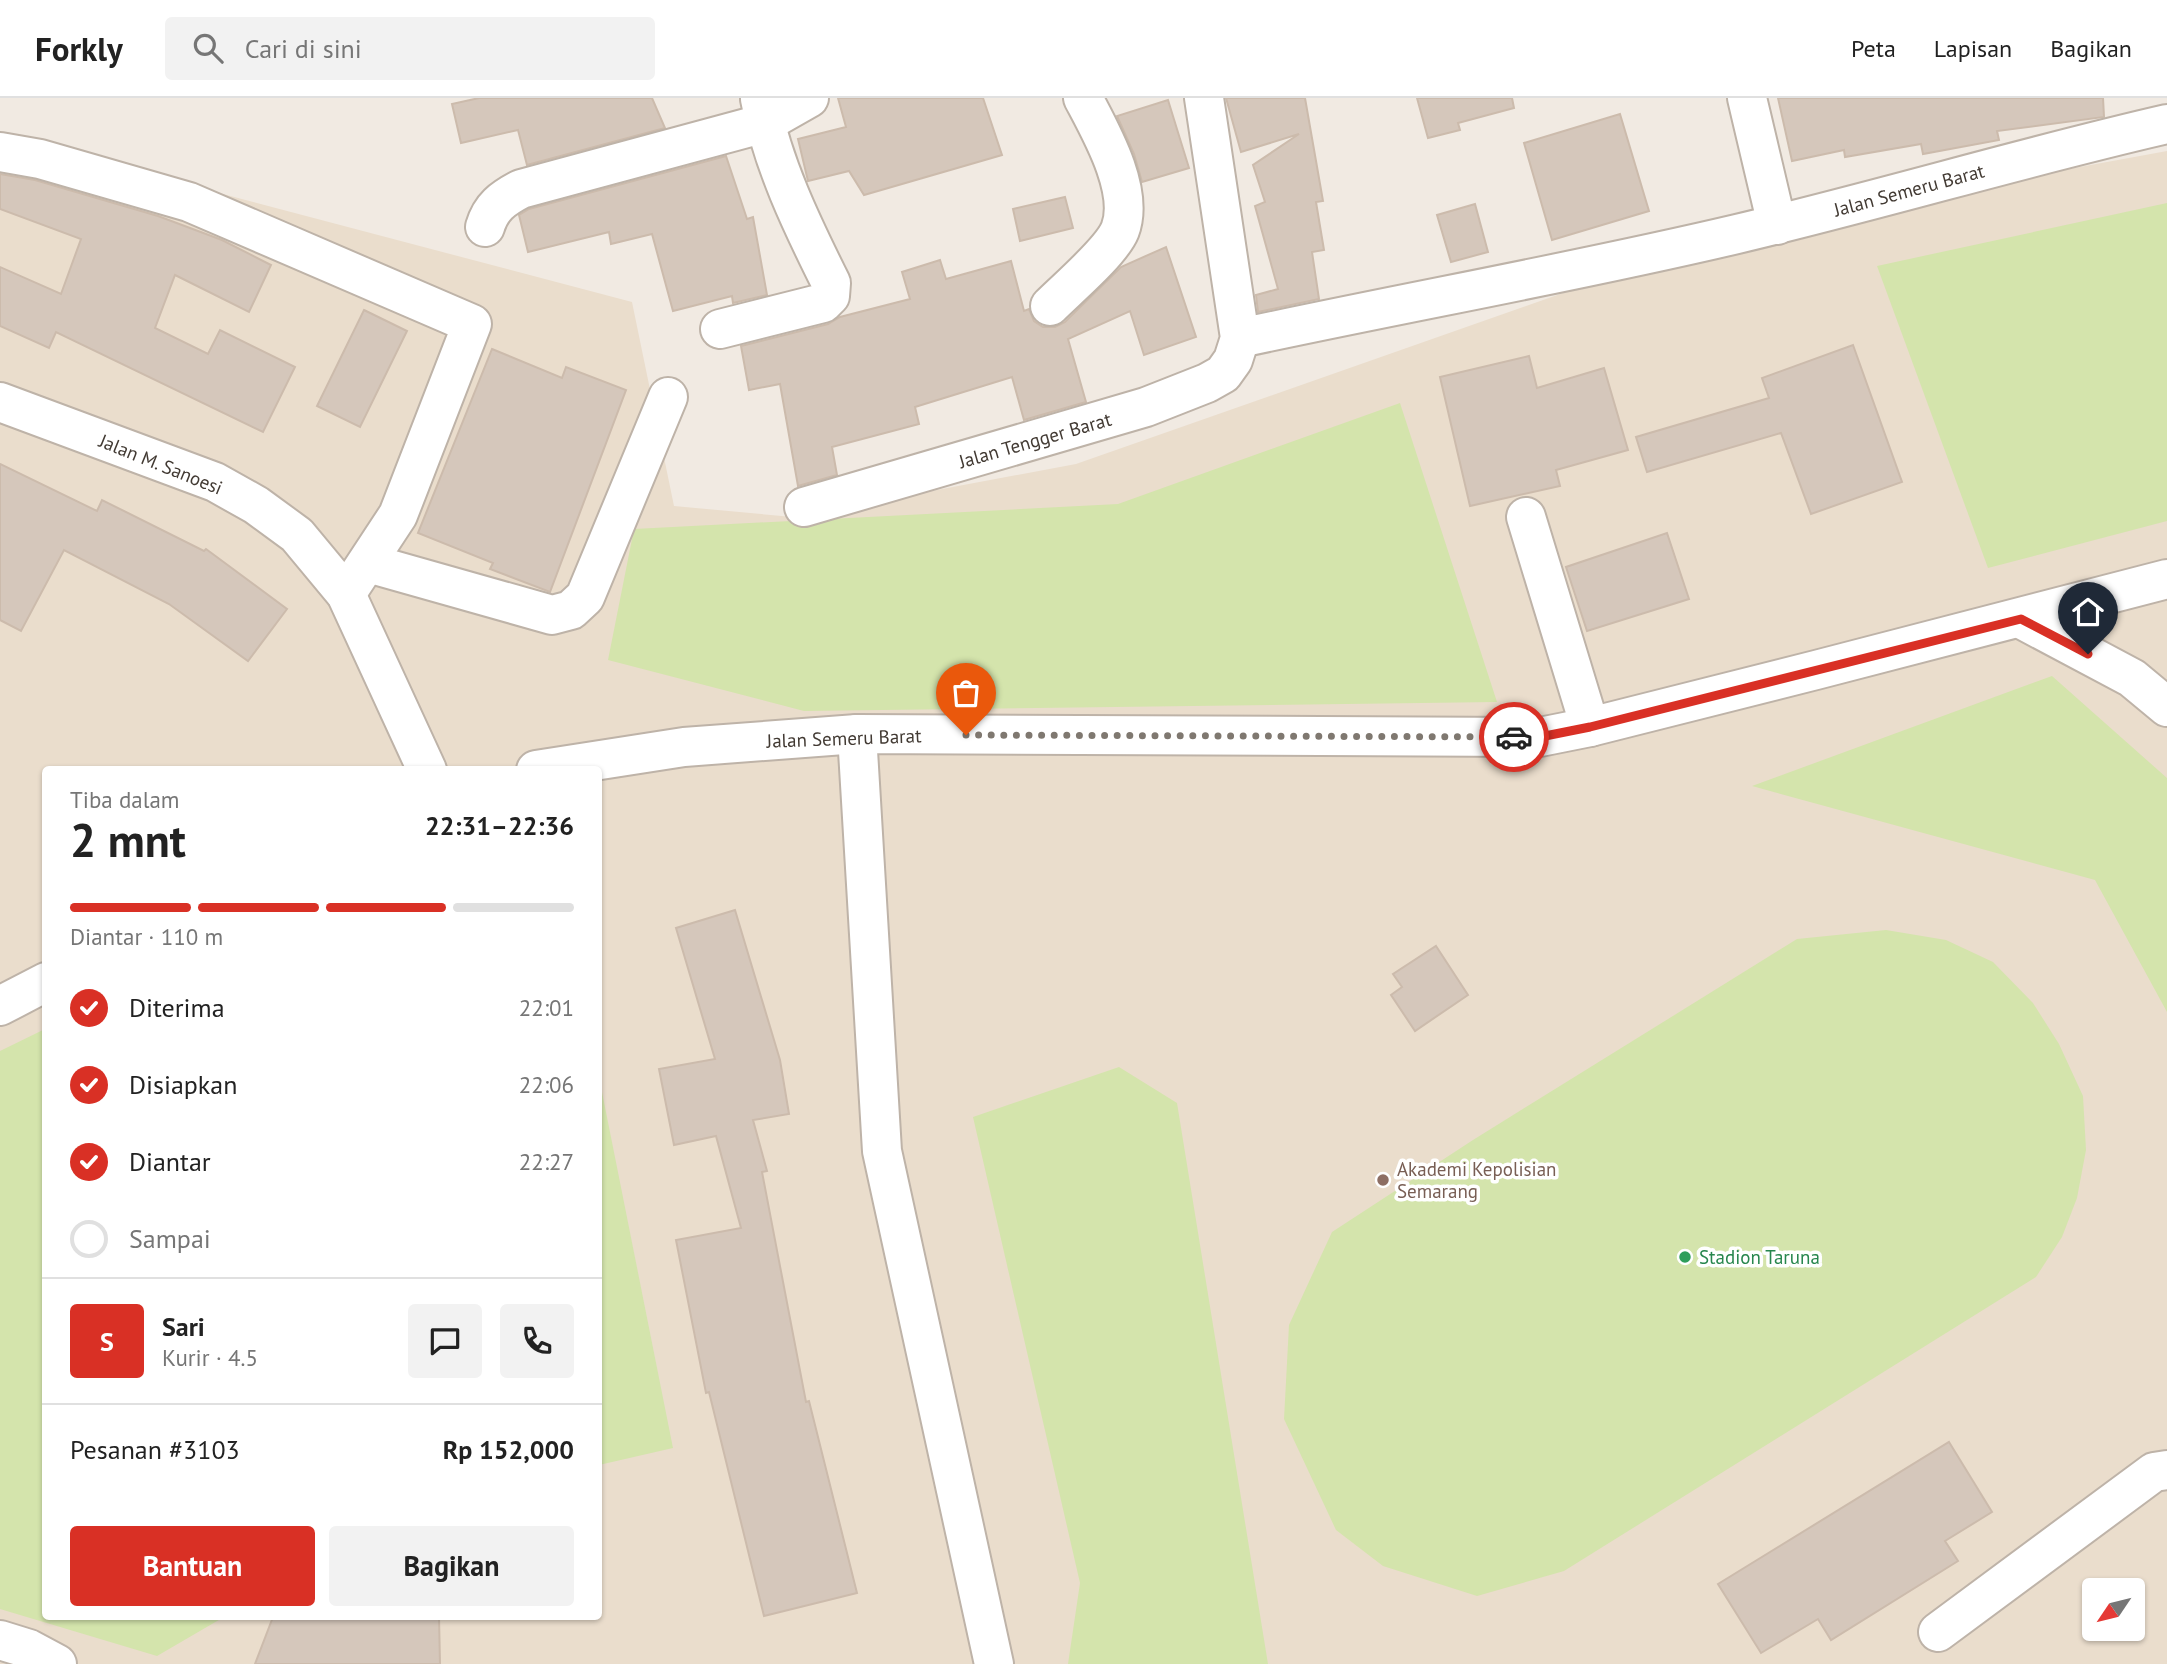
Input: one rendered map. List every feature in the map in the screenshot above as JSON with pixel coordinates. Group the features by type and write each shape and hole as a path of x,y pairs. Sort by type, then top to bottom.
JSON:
{"street":[{"path":"485,227 490,211 504,198 521,189 809,98"},
{"path":"1050,306 1109,247 1120,230 1123,198 1108,145 1083,98"},
{"path":"1204,98 1240,338"},
{"path":"1747,98 1777,225"},
{"path":"720,329 823,303 830,296 831,283 782,172 763,111"},
{"name":"Jalan Semeru Barat","path":"1240,338 1382,307 1555,276 1777,225 2167,124"},
{"path":"0,152 40,159 189,202 472,324 398,514 346,594"},
{"name":"Jalan Tengger Barat","path":"804,507 1146,407 1223,374 1233,360 1240,338"},
{"path":"368,563 552,615 570,610 585,597 668,397"},
{"name":"Jalan M. Sanoesi","path":"0,402 215,482 256,505 297,535 346,594 425,766"},
{"path":"1526,517 1590,727"},
{"name":"Jalan Semeru Barat","path":"562,766 684,747 857,734 1540,737 1590,727 2021,619 2167,579"},
{"path":"2021,619 2133,678 2167,707"},
{"path":"857,734 882,1151 994,1664"},
{"path":"0,1006 42,984"},
{"path":"1938,1632 2154,1472 2167,1470"},
{"path":"0,1640 29,1649 57,1664"}],"shaded area":[{"name":"Akademi Kepolisian Semarang","path":"0,144 75,155 632,302 674,506 793,517 1076,464 1563,293 1987,184 2167,151 2167,1664 0,1664"}],"green space":[{"path":"2167,203 2167,521 1988,568 1877,266"},
{"path":"1400,403 1497,702 804,711 608,660 634,529 1118,504"},
{"path":"2052,676 2167,778 2167,1012 2095,880 1752,786"},
{"name":"Stadion Taruna","path":"1886,930 1946,940 1993,962 2033,1003 2059,1044 2083,1096 2086,1150 2077,1198 2062,1237 2036,1277 1564,1571 1477,1596 1383,1566 1336,1530 1284,1419 1289,1325 1332,1232 1473,1140 1797,939"},
{"path":"42,1030 42,1620 219,1620 157,1656 0,1609 0,1051"},
{"path":"1119,1067 1177,1103 1268,1664 1068,1664 1080,1583 973,1117"},
{"path":"602,1092 673,1448 602,1464"}],"building":[{"path":"479,98 652,98 665,128 527,165 518,130 461,143 452,104"},
{"path":"838,98 983,98 1002,155 864,195 849,171 808,181 798,139 846,127"},
{"path":"1226,98 1305,98 1323,201 1316,202 1324,250 1312,252 1319,299 1258,312 1256,295 1278,289 1255,206 1265,202 1253,165 1299,134 1241,152"},
{"path":"1417,98 1512,98 1514,108 1458,123 1460,130 1428,138"},
{"path":"1778,98 2103,98 2104,117 1997,131 1999,140 1923,154 1921,144 1845,157 1844,150 1792,161"},
{"path":"1168,100 1189,168 1142,182 1134,154 1117,116"},
{"path":"1620,114 1649,211 1552,240 1524,143"},
{"path":"726,156 747,219 753,217 767,295 733,303 732,296 673,311 652,234 611,244 609,232 528,252 519,215 529,209"},
{"path":"0,174 35,180 158,216 222,240 271,265 249,312 175,275 155,328 208,354 220,330 295,367 263,432 56,332 49,348 0,326 0,267 61,294 81,239 0,209"},
{"path":"1065,197 1073,228 1020,241 1013,209"},
{"path":"1475,204 1488,252 1451,262 1437,215"},
{"path":"1166,247 1196,337 1144,355 1130,311 1068,339 1086,402 1024,420 1012,377 915,407 919,424 832,447 837,475 798,486 780,384 749,390 741,346 828,324 840,317 910,299 902,272 940,260 946,279 1011,261 1024,311 1029,309 1034,321 1043,327 1055,327 1065,322 1121,267"},
{"path":"364,310 407,331 360,427 317,406"},
{"path":"1853,345 1902,482 1811,514 1781,433 1647,472 1636,437 1769,398 1762,378"},
{"path":"492,349 562,378 566,367 626,390 550,592 490,569 493,563 418,533"},
{"path":"1529,356 1537,388 1604,368 1628,450 1556,470 1560,486 1470,506 1440,377"},
{"path":"0,464 97,511 102,500 204,551 206,549 287,609 248,661 169,604 64,550 21,631 0,620"},
{"path":"1667,533 1689,599 1587,631 1566,567"},
{"path":"735,910 780,1060 789,1114 753,1120 767,1171 762,1172 806,1402 809,1401 857,1593 764,1616 709,1392 706,1393 676,1240 741,1228 716,1136 674,1145 659,1069 715,1059 676,928"},
{"path":"1436,946 1468,995 1415,1031 1391,995 1402,987 1393,974"},
{"path":"1949,1442 1992,1512 1945,1541 1958,1561 1831,1640 1818,1619 1761,1653 1718,1584"},
{"path":"272,1620 439,1620 440,1664 255,1664"}],"way so far":[{"path":"966,735 1514,737"}],"place":[{"name":"Akademi Kepolisian Semarang","path":"1383,1180"},
{"name":"Stadion Taruna","path":"1685,1257"}],"route":[{"path":"1514,737 1540,737 1590,727 2021,619 2088,654"}]}
